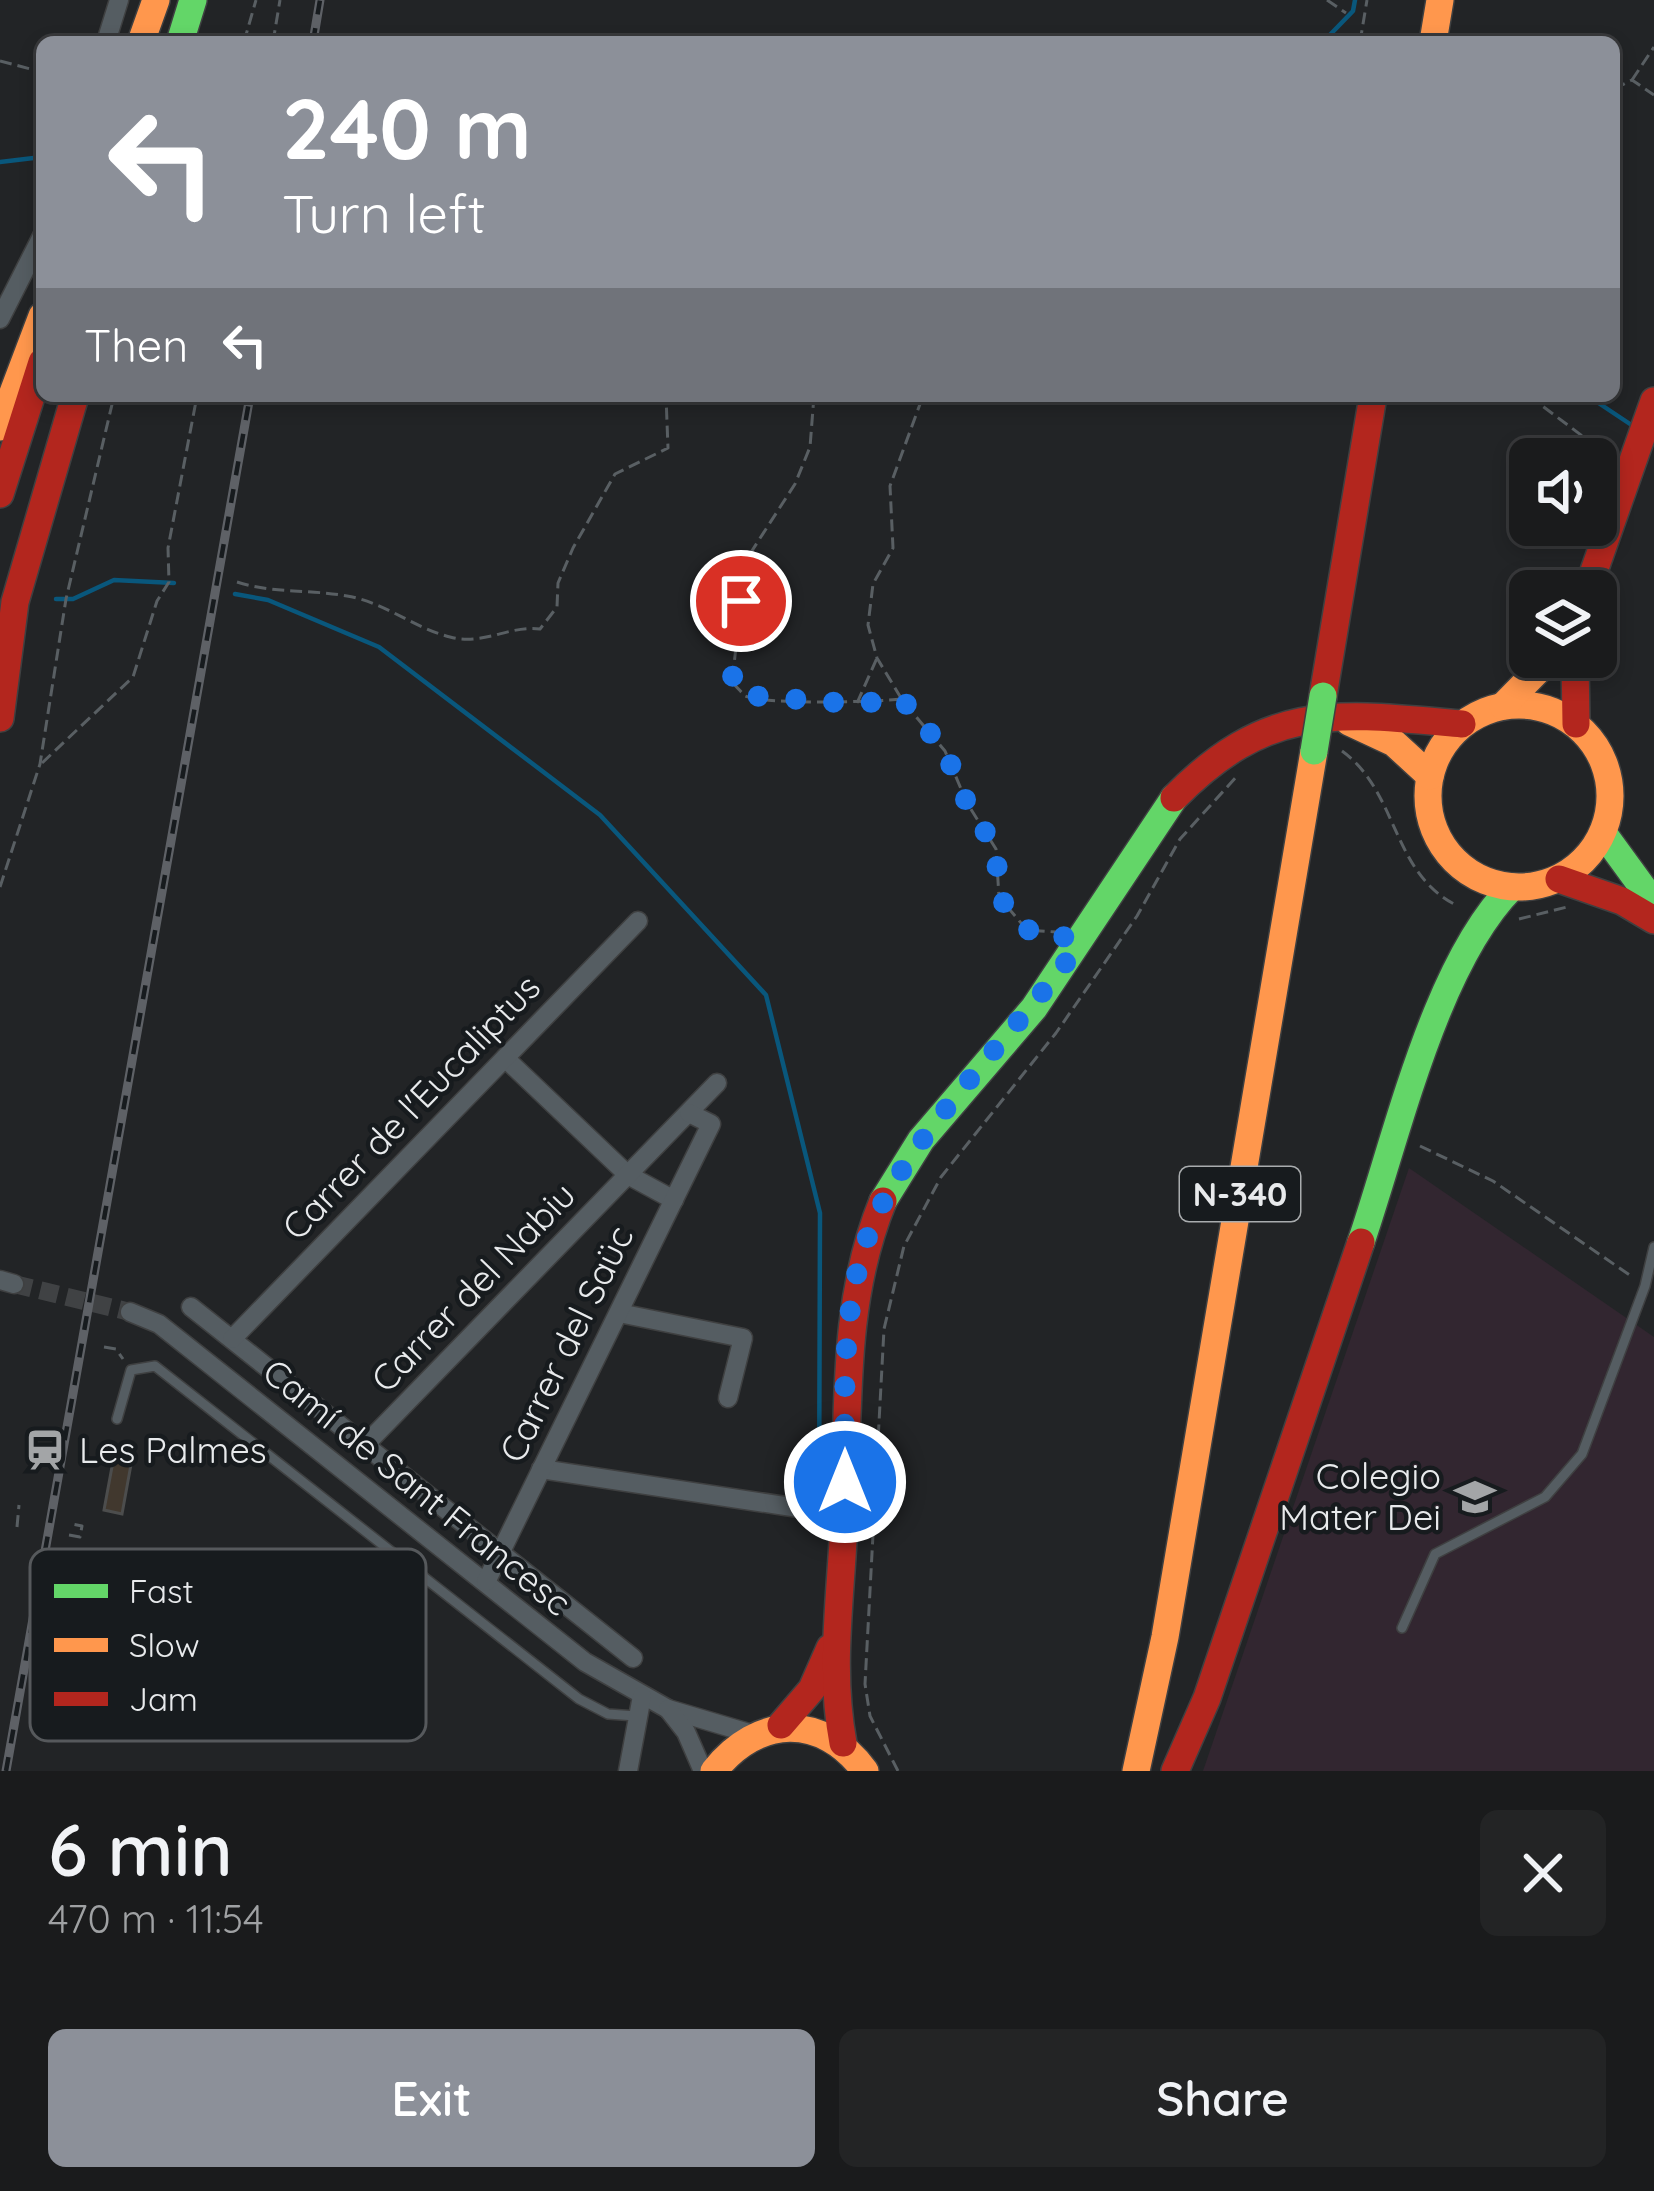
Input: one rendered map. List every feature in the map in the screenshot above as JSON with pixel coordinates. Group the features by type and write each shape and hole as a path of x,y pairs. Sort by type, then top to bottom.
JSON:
{"main road":[{"path":"145,36 157,0"},
{"path":"182,36 193,0"},
{"path":"1434,36 1441,0"},
{"path":"0,427 36,332"},
{"path":"0,494 36,381"},
{"path":"0,609 70,402"},
{"path":"0,718 15,602 70,402"},
{"name":"N-340","path":"1136,1771 1166,1636 1325,748 1372,402"},
{"path":"1594,570 1653,405"},
{"path":"1503,706 1554,711 1576,724 1596,746 1608,774 1610,804 1603,833 1592,851 1558,879 1512,887 1482,880 1447,850 1428,807 1430,776 1442,747 1462,724 1503,706 1530,678"},
{"path":"1575,678 1576,724"},
{"path":"843,1743 835,1704 834,1639 844,1522 845,1364 857,1282 873,1222 919,1148 1078,946 1164,810 1206,770 1264,734 1329,705 1462,724"},
{"path":"1329,705 1394,743 1430,776"},
{"path":"1603,833 1654,903"},
{"path":"1558,879 1622,902 1654,920"},
{"path":"1179,1765 1229,1633 1441,1005 1483,916 1512,887"},
{"path":"781,1725 812,1689 834,1639"},
{"path":"713,1771 729,1749 752,1733 781,1725 808,1726 843,1743 866,1771"}],"street":[{"path":"108,36 119,0"},
{"path":"0,319 36,248"},
{"name":"Carrer de l'Eucaliptus","path":"232,1339 638,920"},
{"path":"505,1058 628,1175 674,1201"},
{"name":"Carrer del Nabiu","path":"365,1445 717,1083"},
{"path":"660,1142 694,1159 711,1124 689,1113"},
{"name":"Carrer del Saüc","path":"486,1582 694,1159"},
{"name":"Camí de Sant Francesc","path":"191,1307 633,1658"},
{"name":"Camí de Sant Francesc","path":"130,1312 158,1324 560,1644 642,1696 752,1733"},
{"path":"619,1312 743,1338 728,1397"},
{"path":"541,1469 805,1510"},
{"path":"628,1771 642,1696"},
{"path":"668,1708 686,1732 703,1771"}],"lane":[{"path":"1402,1628 1435,1554 1545,1497 1582,1454 1646,1286 1654,1247"},
{"path":"117,1419 130,1370 147,1365 169,1375 389,1549"},
{"path":"426,1578 579,1699 608,1714 636,1716"}],"path":[{"path":"246,36 256,0"},
{"path":"274,36 280,0"},
{"path":"1327,0 1346,13"},
{"path":"1361,36 1367,0"},
{"path":"1620,86 1632,80 1654,47"},
{"path":"0,61 36,70"},
{"path":"1632,80 1654,95"},
{"path":"0,887 40,764 66,599 112,402"},
{"path":"40,764 133,677 172,576 168,548 195,402"},
{"path":"237,582 290,595 344,595 448,637 475,640 521,627 540,629 557,607 558,583 573,548 615,474 668,448 666,402"},
{"path":"814,402 810,447 795,484 746,560 732,682 744,695 772,700 816,698 856,704 902,699"},
{"path":"921,402 890,486 893,548 873,584 868,625 877,658 902,699 945,751 967,803 996,849 999,897 1027,930 1050,928 1078,946"},
{"path":"1540,402 1630,470"},
{"path":"856,704 877,658"},
{"path":"1325,748 1358,762 1378,790 1409,865 1428,888 1483,916 1512,921 1547,908 1580,906"},
{"path":"898,1771 870,1716 865,1684 884,1329 904,1246 941,1177 1056,1033 1138,916 1180,839 1238,775"},
{"path":"1396,1136 1493,1181 1646,1286"},
{"path":"104,1347 116,1349 130,1370"},
{"path":"17,1527 19,1505"},
{"path":"69,1535 80,1537 82,1526 72,1524"}],"shaded area":[{"name":"Colegio Mater Dei","path":"1409,1168 1654,1337 1654,1771 1203,1771"}],"building":[{"path":"114,1456 132,1459 122,1514 104,1510"}],"waterway":[{"path":"1329,36 1353,11 1355,0"},
{"path":"0,162 36,158"},
{"path":"1597,402 1633,426"},
{"path":"56,599 73,599 114,580 174,583"},
{"path":"235,594 268,600 379,647 600,815 766,995 820,1213 819,1522"}],"tunnel":[{"path":"14,1284 130,1312"}],"railway":[{"path":"314,36 320,0"},
{"path":"45,1549 249,402"},
{"path":"6,1771 30,1636"}],"traffic: fast":[{"path":"182,36 193,0"},
{"path":"1314,751 1323,696"},
{"path":"883,1201 921,1140 1034,1008 1174,798"},
{"path":"1603,833 1654,903"},
{"path":"1361,1242 1440,1005 1485,920 1512,887"}],"traffic: slow":[{"path":"143,36 156,0"},
{"path":"1434,36 1440,0"},
{"path":"0,427 36,332"},
{"path":"1503,706 1530,678"},
{"path":"1519,705 1554,712 1583,732 1603,761 1610,796 1603,831 1583,860 1554,880 1519,887 1484,880 1455,860 1435,831 1428,796 1435,761 1455,732 1484,712 1519,705"},
{"path":"1349,722 1394,743 1430,776"},
{"path":"1136,1771 1165,1637 1314,751"},
{"path":"714,1771 750,1739 790,1728 829,1739 865,1771"}],"traffic: jam":[{"path":"0,494 36,381"},
{"path":"1594,570 1654,401"},
{"path":"0,718 15,602 73,402"},
{"path":"1323,696 1372,402"},
{"path":"1575,678 1576,724"},
{"path":"1174,798 1242,744 1308,720 1378,717 1462,724"},
{"path":"1559,879 1622,901 1654,920"},
{"path":"843,1743 836,1660 850,1359 860,1279 883,1201"},
{"path":"1175,1771 1207,1698 1361,1242"},
{"path":"781,1725 812,1689 830,1648"}],"place":[{"name":"Les Palmes","path":"45,1450"},
{"name":"Colegio Mater Dei","path":"1475,1497"}],"route":[{"path":"741,601 732,682 744,695 856,704 902,699 945,751 967,803 996,849 999,897 1027,930 1050,928 1078,946 898,1177 873,1222 857,1282 845,1364 845,1482"}]}
